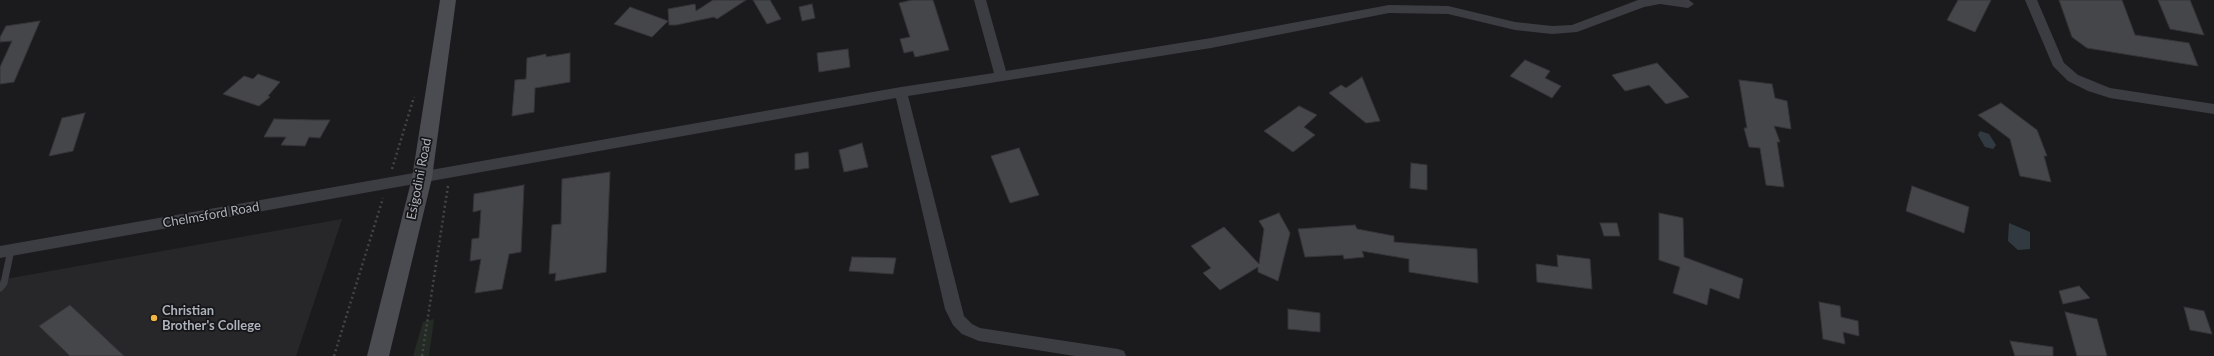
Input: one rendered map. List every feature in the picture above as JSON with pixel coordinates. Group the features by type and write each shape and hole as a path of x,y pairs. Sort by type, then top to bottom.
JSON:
{"main road":[{"name":"Esigodini Road","path":"378,356 422,178 448,0"}],"street":[{"path":"980,0 1001,76"},
{"name":"Chelmsford Road","path":"5,251 902,92 1211,43 1389,9 1422,8 1448,10 1515,26 1552,30 1573,29 1642,3 1660,0 1688,4"},
{"path":"2031,0 2059,66 2073,78 2093,88 2110,93 2214,109"},
{"path":"902,92 953,309 958,320 967,329 979,334 1118,356"}],"lane":[{"path":"0,288 4,283 5,251"}],"path":[{"path":"422,356 450,173"}],"shaded area":[{"path":"1980,131 1989,134 1996,145 1993,149 1985,147 1978,135"},
{"name":"Christian Brother's College","path":"342,219 296,356 0,356 0,280"},
{"path":"2009,223 2030,232 2030,249 2018,250 2008,241"},
{"path":"434,319 429,356 413,356 423,322"}],"building":[{"path":"713,0 746,0 717,19 714,17 676,25 669,25 668,9 695,4 696,11"},
{"path":"753,0 770,0 781,19 767,24"},
{"path":"912,0 933,0 949,50 915,57 913,51 904,53 900,39 910,37 899,3"},
{"path":"1958,0 1991,0 1975,32 1947,20"},
{"path":"2059,0 2122,0 2135,35 2189,43 2198,66 2087,48 2072,37"},
{"path":"2158,0 2190,0 2204,35 2170,29"},
{"path":"812,4 815,18 802,21 799,7"},
{"path":"630,7 668,21 652,37 614,24"},
{"path":"40,21 14,82 0,84 0,67 12,41 0,42 0,37 6,26"},
{"path":"848,49 850,67 819,72 817,53"},
{"path":"570,53 570,82 535,88 534,112 512,116 515,80 526,79 527,58 546,54 546,57"},
{"path":"1525,60 1550,71 1545,78 1561,86 1552,98 1510,76"},
{"path":"1657,63 1689,97 1666,104 1649,85 1625,91 1612,75"},
{"path":"258,74 280,82 268,96 270,97 259,106 223,94 244,76 253,79"},
{"path":"1362,77 1380,121 1366,123 1329,93 1341,85 1346,88"},
{"path":"1739,80 1772,84 1775,98 1787,101 1791,129 1774,126 1780,142 1777,142 1784,187 1766,185 1760,148 1749,147 1744,128 1747,128"},
{"path":"2001,103 2037,130 2047,156 2044,156 2051,182 2020,176 2010,139 1978,115"},
{"path":"1299,106 1317,115 1304,127 1315,135 1293,152 1264,131"},
{"path":"85,113 73,151 49,156 62,118"},
{"path":"274,119 330,120 320,138 309,137 305,146 281,145 286,137 264,137"},
{"path":"862,143 868,167 844,172 839,150"},
{"path":"1019,148 1039,195 1010,203 991,156"},
{"path":"808,152 809,168 795,170 795,154"},
{"path":"1411,163 1427,165 1427,190 1410,188"},
{"path":"610,172 606,272 555,281 556,273 549,274 552,225 561,224 562,179"},
{"path":"524,185 521,252 509,254 502,289 475,293 481,259 470,261 472,239 479,238 481,210 473,212 474,194"},
{"path":"1912,186 1969,207 1964,233 1906,211"},
{"path":"1279,213 1290,233 1278,281 1258,272 1258,267 1220,290 1203,273 1211,268 1191,246 1224,227 1259,264 1264,229 1259,221"},
{"path":"1659,213 1683,218 1684,257 1743,279 1739,299 1710,288 1707,305 1673,293 1680,267 1659,260"},
{"path":"1600,223 1617,223 1620,236 1604,236"},
{"path":"1355,225 1357,229 1394,236 1394,242 1477,249 1478,283 1409,272 1409,259 1362,251 1364,257 1344,259 1343,255 1305,257 1298,229"},
{"path":"1557,255 1590,259 1592,289 1537,282 1536,264 1558,267"},
{"path":"852,257 896,258 893,274 849,271"},
{"path":"2079,286 2090,298 2063,304 2059,291"},
{"path":"1819,302 1840,306 1841,317 1858,321 1859,336 1843,332 1845,344 1823,339"},
{"path":"70,305 124,356 70,356 39,326"},
{"path":"2184,307 2204,311 2212,334 2190,330"},
{"path":"1288,309 1320,313 1320,332 1288,329"},
{"path":"2065,312 2097,319 2107,356 2077,356"},
{"path":"2010,341 2053,347 2053,356 2015,356"}],"place":[{"name":"Christian Brother's College","path":"154,318"}]}
